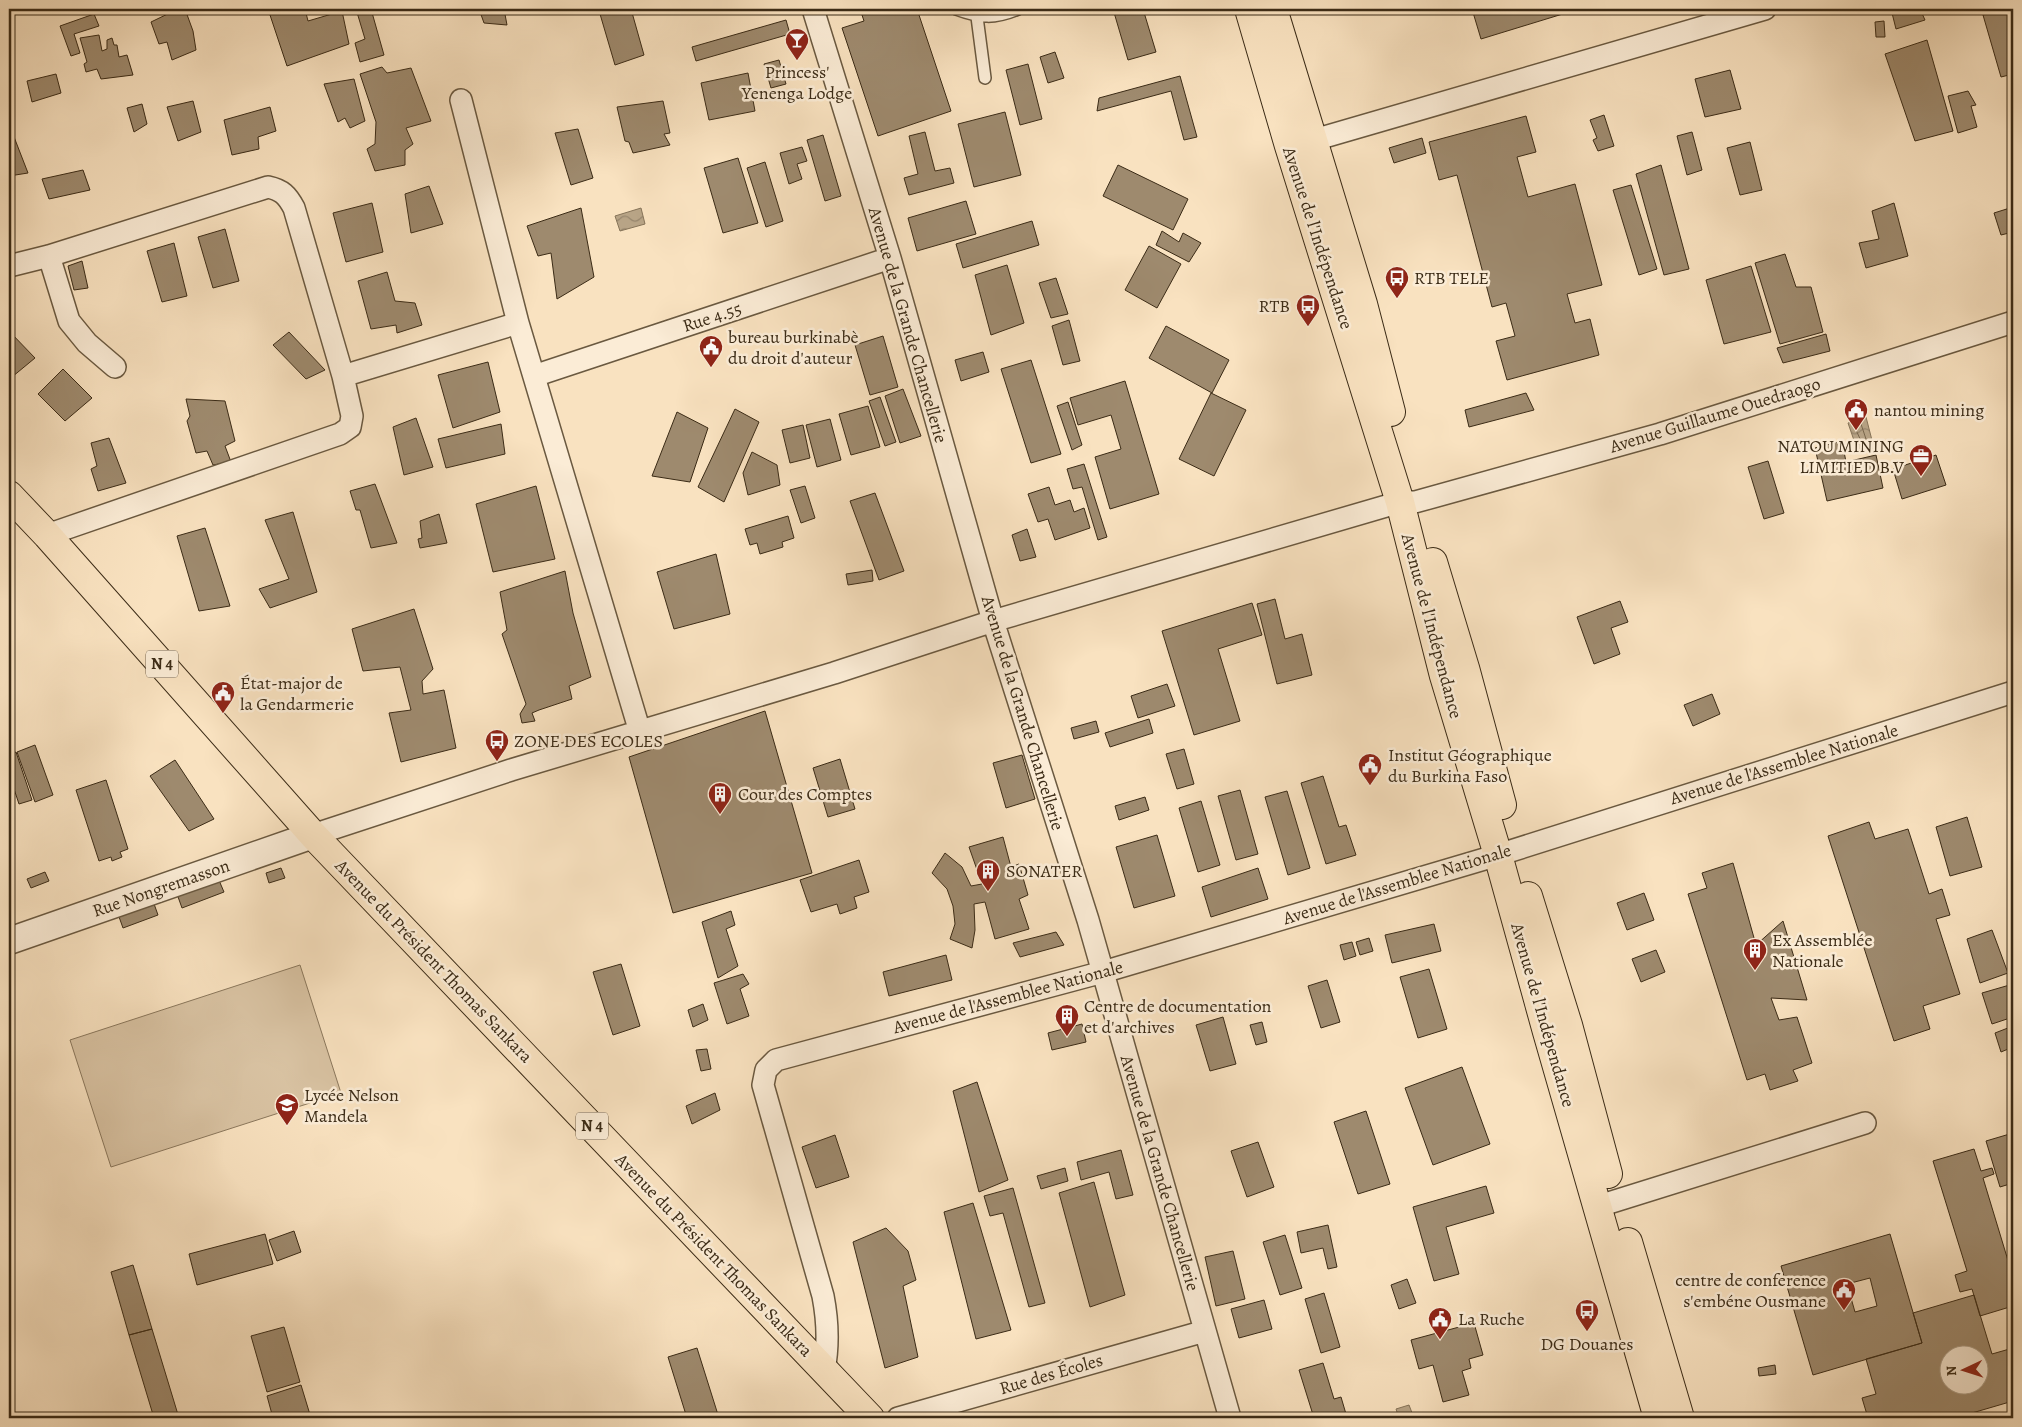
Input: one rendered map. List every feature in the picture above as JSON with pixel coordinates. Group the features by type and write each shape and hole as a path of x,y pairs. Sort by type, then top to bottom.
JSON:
{"main road":[{"name":"Avenue de l'Indépendance","path":"1249,9 1289,146 1408,502"},
{"name":"Avenue de l'Indépendance","path":"1273,9 1363,304 1408,502 1454,672 1607,1204 1657,1376 1680,1418"},
{"name":"Avenue du Président Thomas Sankara","path":"9,495 47,535 313,834 870,1418"},
{"name":"Avenue de l'Indépendance","path":"1657,1376 1658,1418"}],"street":[{"name":"Avenue de la Grande Chancellerie","path":"813,9 890,258 993,621 1103,972 1230,1418"},
{"path":"1314,140 1764,9"},
{"path":"461,100 518,324 640,732"},
{"path":"9,266 49,256 268,187 280,189 288,197 294,208 343,376 352,416 350,427 340,434 47,535"},
{"path":"49,256 69,321 88,343 115,367"},
{"name":"Rue 4.55","path":"534,376 890,258"},
{"name":"Avenue Guillaume Ouedraogo","path":"313,834 511,770 834,673 993,621 1408,502 1660,434 2013,322"},
{"path":"343,376 518,324"},
{"name":"Avenue de l'Assemblee Nationale","path":"824,1370 828,1347 828,1322 823,1296 763,1085 766,1070 776,1060 1103,972 1506,852 2013,692"},
{"name":"Rue Nongremasson","path":"9,941 313,834"},
{"path":"1607,1204 1865,1123"},
{"name":"Rue des Écoles","path":"898,1418 1205,1331"}],"lane":[{"path":"956,9 977,13 1007,14 1018,9"},
{"path":"977,13 985,78"}],"shaded area":[{"path":"300,965 341,1093 111,1167 70,1040"}],"water":[{"path":"641,208 645,224 620,231 615,216"},
{"path":"1866,417 1874,448 1858,452 1848,423"},
{"path":"1409,1405 1414,1418 1399,1418 1396,1409"}],"building":[{"path":"178,9 185,9 193,31 196,50 172,60 167,42 159,44 151,22"},
{"path":"268,9 305,9 308,21 342,11 349,44 287,66"},
{"path":"356,9 371,9 384,55 360,62 355,43 365,39"},
{"path":"479,9 504,9 507,25 484,23"},
{"path":"615,9 631,9 644,55 615,65 600,14"},
{"path":"860,9 899,9 900,11 917,9 951,111 878,136 842,28 864,21"},
{"path":"1113,9 1143,9 1156,52 1128,60"},
{"path":"1472,9 1579,9 1481,39"},
{"path":"1891,9 1920,9 1925,20 1896,29"},
{"path":"2004,9 2013,9 2013,74 2001,77 1983,15"},
{"path":"94,14 99,26 74,34 80,53 71,56 60,26"},
{"path":"786,20 790,34 696,61 692,47"},
{"path":"1884,21 1885,37 1876,37 1875,22"},
{"path":"99,35 102,51 107,49 107,40 112,38 114,45 117,45 119,57 127,55 133,75 101,79 97,69 86,72 84,64 87,62 80,38"},
{"path":"1927,40 1953,131 1915,141 1885,54"},
{"path":"1055,52 1064,78 1048,83 1040,57"},
{"path":"779,60 786,84 771,88 764,64"},
{"path":"1028,64 1042,119 1020,125 1006,70"},
{"path":"382,67 387,73 411,68 431,121 406,128 413,144 405,150 405,165 375,171 367,149 375,144 376,122 360,74"},
{"path":"1730,70 1741,109 1705,117 1695,79"},
{"path":"748,73 755,111 709,120 701,83"},
{"path":"56,74 61,93 32,102 27,81"},
{"path":"1180,76 1197,137 1184,140 1171,91 1097,111 1099,98"},
{"path":"354,79 365,121 350,128 345,118 338,122 324,84"},
{"path":"1968,91 1976,105 1971,106 1977,127 1958,133 1948,96"},
{"path":"193,101 201,132 178,141 167,107"},
{"path":"663,101 670,133 664,134 670,145 633,153 629,142 625,141 617,107"},
{"path":"142,104 147,124 134,132 127,108"},
{"path":"270,107 276,131 258,137 259,149 232,155 224,120"},
{"path":"1005,112 1021,175 974,187 958,124"},
{"path":"1604,115 1614,146 1598,151 1593,140 1597,138 1590,120"},
{"path":"1526,116 1536,152 1517,157 1528,197 1575,184 1602,285 1567,294 1575,323 1590,319 1599,355 1507,380 1496,341 1515,336 1506,303 1492,307 1457,175 1439,180 1429,142"},
{"path":"9,124 28,173 9,176"},
{"path":"578,129 593,178 571,185 555,133"},
{"path":"925,132 935,171 950,168 954,183 909,195 904,178 918,174 909,136"},
{"path":"1692,132 1702,170 1687,175 1677,136"},
{"path":"823,135 841,196 825,201 807,140"},
{"path":"1422,138 1426,153 1394,163 1389,148"},
{"path":"1750,142 1762,190 1740,195 1727,148"},
{"path":"802,147 807,161 797,164 802,179 789,184 780,153"},
{"path":"738,158 758,223 723,233 704,168"},
{"path":"765,162 783,221 766,227 747,168"},
{"path":"1118,165 1188,199 1173,230 1103,196"},
{"path":"1661,165 1689,269 1664,275 1636,174"},
{"path":"83,170 90,190 49,199 42,179"},
{"path":"1631,185 1657,269 1639,275 1613,190"},
{"path":"429,186 443,224 411,233 405,194"},
{"path":"2013,187 2013,199 2012,199 2010,188"},
{"path":"966,201 976,234 917,251 908,218"},
{"path":"372,203 383,252 346,262 333,213"},
{"path":"1894,203 1908,256 1866,268 1859,243 1879,239 1872,211"},
{"path":"2013,207 2013,232 2001,235 1994,213"},
{"path":"581,208 594,277 557,299 551,253 538,256 527,226"},
{"path":"1032,221 1039,245 963,268 956,244"},
{"path":"225,229 239,281 213,288 198,237"},
{"path":"1162,231 1179,242 1183,233 1201,243 1189,262 1156,245"},
{"path":"174,243 187,296 162,302 147,251"},
{"path":"1149,246 1181,264 1157,308 1125,290"},
{"path":"1785,254 1796,287 1811,287 1823,332 1780,344 1755,263"},
{"path":"82,261 88,288 74,290 68,266"},
{"path":"1007,265 1024,323 991,335 975,275"},
{"path":"1751,266 1771,332 1724,344 1706,280"},
{"path":"387,272 395,301 415,303 422,325 397,333 396,325 371,329 358,281"},
{"path":"1056,278 1068,314 1051,318 1039,283"},
{"path":"1069,320 1080,361 1063,365 1052,326"},
{"path":"1166,326 1229,360 1212,393 1149,358"},
{"path":"9,331 35,358 12,377 9,373"},
{"path":"289,332 325,370 306,379 273,345"},
{"path":"1826,334 1830,351 1783,363 1777,348"},
{"path":"883,336 898,387 870,395 855,345"},
{"path":"983,352 989,372 961,381 955,360"},
{"path":"1031,360 1061,454 1031,463 1001,369"},
{"path":"488,362 500,412 453,428 438,375"},
{"path":"63,369 92,398 65,421 38,394"},
{"path":"1125,381 1159,494 1110,509 1095,457 1121,449 1111,415 1078,425 1070,398"},
{"path":"903,389 921,436 900,443 885,396"},
{"path":"1211,393 1246,410 1214,476 1179,459"},
{"path":"1526,393 1534,410 1469,427 1465,410"},
{"path":"880,397 896,442 885,446 869,401"},
{"path":"186,399 225,401 235,441 225,446 231,462 213,465 207,451 196,453 187,421 190,416"},
{"path":"1068,402 1082,445 1072,450 1057,406"},
{"path":"868,406 880,447 851,455 839,414"},
{"path":"735,409 759,422 724,502 698,487"},
{"path":"677,412 708,428 690,482 652,476"},
{"path":"416,418 433,467 404,475 393,427"},
{"path":"830,419 841,460 817,467 806,425"},
{"path":"501,424 505,454 446,468 438,439"},
{"path":"803,425 810,458 790,463 782,430"},
{"path":"109,438 126,483 98,491 91,469 97,466 91,443"},
{"path":"1842,441 1846,462 1876,455 1883,488 1827,501 1815,448"},
{"path":"752,452 777,465 780,485 748,495 743,473"},
{"path":"1936,455 1946,485 1902,499 1893,469"},
{"path":"1768,461 1784,513 1764,519 1748,467"},
{"path":"1084,464 1107,537 1098,540 1082,487 1073,489 1067,469"},
{"path":"375,484 397,543 371,548 360,510 356,510 350,491"},
{"path":"536,486 555,559 493,572 476,504"},
{"path":"805,486 815,518 801,523 790,490"},
{"path":"1049,487 1055,505 1070,500 1074,512 1084,508 1090,528 1055,540 1048,519 1038,522 1028,494"},
{"path":"875,493 904,571 879,580 850,501"},
{"path":"293,512 317,592 270,608 259,589 289,579 265,520"},
{"path":"439,514 447,543 420,548 418,539 422,538 420,521"},
{"path":"788,516 794,538 782,542 783,547 760,554 757,543 750,545 745,529"},
{"path":"205,528 230,606 199,611 177,536"},
{"path":"1027,529 1036,557 1020,561 1012,535"},
{"path":"716,554 730,614 674,629 657,572"},
{"path":"872,570 873,581 848,585 846,574"},
{"path":"565,571 573,613 591,677 569,686 572,699 532,713 535,721 522,723 520,714 526,704 502,634 507,630 500,592"},
{"path":"1275,599 1285,639 1302,634 1312,675 1277,684 1257,604"},
{"path":"1620,601 1628,622 1611,628 1620,654 1594,664 1577,617"},
{"path":"1252,603 1262,635 1218,649 1240,721 1194,735 1162,631"},
{"path":"414,609 433,669 422,681 423,694 444,690 456,748 401,762 389,713 411,710 400,667 363,671 352,629"},
{"path":"1167,684 1175,706 1138,718 1131,696"},
{"path":"1712,694 1720,714 1693,726 1684,705"},
{"name":"Cour des Comptes","path":"765,711 812,873 673,913 629,757"},
{"path":"1149,719 1153,733 1110,747 1105,733"},
{"path":"1096,721 1099,732 1074,739 1071,728"},
{"path":"35,745 53,795 35,802 17,752"},
{"path":"1184,749 1194,784 1177,789 1166,754"},
{"path":"16,752 32,800 19,804 9,774 9,755"},
{"path":"1022,755 1035,799 1006,808 993,763"},
{"path":"840,759 855,809 828,817 813,768"},
{"path":"175,760 214,819 189,831 150,776"},
{"path":"1323,776 1339,827 1346,825 1356,855 1326,864 1301,783"},
{"path":"106,780 128,849 120,852 122,857 112,861 111,857 99,861 76,790"},
{"path":"1240,790 1258,854 1236,860 1218,796"},
{"path":"1287,791 1310,868 1288,875 1265,797"},
{"path":"1145,797 1149,810 1119,820 1115,806"},
{"path":"1201,801 1220,865 1198,872 1179,808"},
{"path":"1967,817 1982,867 1950,876 1936,827"},
{"path":"1869,822 1875,839 1908,829 1929,894 1942,889 1950,915 1936,919 1960,994 1923,1006 1930,1029 1894,1041 1828,836"},
{"path":"1157,835 1175,896 1134,908 1116,847"},
{"name":"SONATER","path":"1003,837 1011,867 1019,864 1028,895 1019,899 1029,929 995,939 985,902 974,904 975,930 972,948 950,939 955,924 953,906 947,889 932,873 945,853 962,867 971,886 982,884 969,847"},
{"path":"859,860 869,892 854,897 857,908 840,914 837,904 811,912 800,880"},
{"name":"Ex Assemblée Nationale","path":"1733,863 1756,945 1783,921 1807,1000 1771,998 1779,1020 1797,1017 1812,1063 1793,1070 1798,1081 1770,1090 1765,1074 1747,1080 1688,894 1707,888 1702,873"},
{"path":"281,868 285,878 269,883 266,873"},
{"path":"1258,868 1268,899 1211,917 1202,887"},
{"path":"45,872 49,881 31,888 27,879"},
{"path":"218,878 224,892 182,908 177,894"},
{"path":"1644,893 1654,920 1627,930 1617,903"},
{"path":"153,901 158,915 123,928 118,914"},
{"path":"731,911 735,925 726,929 738,966 718,978 702,922"},
{"path":"1434,924 1441,951 1392,963 1385,935"},
{"path":"1992,930 2008,973 1980,983 1967,939"},
{"path":"1056,932 1064,945 1020,957 1013,943"},
{"path":"1369,938 1373,951 1360,955 1356,942"},
{"path":"1352,942 1356,956 1344,960 1340,945"},
{"path":"1656,950 1665,972 1641,982 1632,959"},
{"path":"946,955 952,980 889,996 883,972"},
{"path":"621,964 640,1026 613,1035 593,972"},
{"path":"1429,969 1447,1029 1418,1038 1400,977"},
{"path":"743,974 749,984 740,989 749,1016 727,1024 714,983"},
{"path":"1327,980 1340,1022 1321,1028 1308,986"},
{"path":"2013,984 2013,1017 1992,1024 1982,993"},
{"path":"703,1004 708,1020 693,1027 688,1010"},
{"path":"1223,1017 1236,1064 1210,1071 1196,1025"},
{"path":"1262,1022 1267,1042 1256,1045 1250,1025"},
{"name":"Centre de documentation et d'archives","path":"1082,1024 1086,1042 1052,1050 1048,1033"},
{"path":"2013,1026 2013,1047 2001,1052 1995,1033"},
{"path":"707,1049 711,1069 701,1071 696,1050"},
{"path":"1462,1067 1490,1144 1433,1165 1405,1088"},
{"path":"977,1082 1008,1180 979,1192 953,1091"},
{"path":"715,1093 720,1110 692,1124 686,1106"},
{"path":"1366,1111 1390,1184 1358,1194 1334,1122"},
{"path":"2013,1133 2013,1183 2000,1187 1986,1141"},
{"path":"835,1135 849,1177 816,1188 802,1147"},
{"path":"1258,1142 1274,1187 1247,1197 1231,1151"},
{"path":"1974,1149 1981,1171 1992,1168 1994,1174 1983,1178 2013,1277 2013,1306 1980,1316 1972,1289 1960,1292 1955,1275 1967,1271 1933,1161"},
{"path":"1121,1150 1133,1195 1116,1199 1109,1172 1081,1180 1077,1162"},
{"path":"1065,1168 1068,1181 1041,1189 1037,1176"},
{"path":"1094,1182 1125,1295 1090,1307 1059,1193"},
{"path":"1486,1186 1494,1213 1446,1227 1459,1274 1434,1281 1413,1207"},
{"path":"1013,1188 1045,1303 1029,1307 1003,1213 990,1216 984,1196"},
{"path":"973,1203 1011,1330 976,1339 944,1212"},
{"path":"1328,1225 1337,1267 1328,1269 1323,1248 1301,1253 1297,1232"},
{"path":"886,1228 908,1251 916,1280 903,1286 918,1357 885,1368 853,1242"},
{"path":"294,1231 301,1252 277,1261 269,1240"},
{"path":"265,1234 273,1264 197,1285 189,1254"},
{"path":"1890,1234 1922,1343 1813,1375 1781,1266"},
{"path":"1285,1235 1302,1288 1280,1295 1263,1242"},
{"path":"1233,1251 1245,1299 1216,1306 1205,1257"},
{"path":"133,1265 152,1329 129,1335 111,1272"},
{"path":"1870,1278 1877,1306 1855,1312 1847,1284"},
{"path":"1407,1279 1416,1303 1399,1309 1391,1285"},
{"path":"1324,1293 1340,1347 1321,1353 1305,1299"},
{"path":"1974,1295 1989,1344 1940,1344 1940,1394 1990,1394 1990,1347 1992,1354 2013,1348 2013,1401 1955,1418 1868,1418 1862,1398 1876,1394 1866,1359 1922,1343 1913,1313"},
{"path":"1264,1300 1272,1329 1239,1338 1231,1309"},
{"path":"1474,1323 1483,1355 1469,1359 1471,1368 1462,1371 1469,1395 1443,1402 1433,1365 1419,1369 1411,1340"},
{"path":"284,1327 300,1382 267,1392 251,1336"},
{"path":"152,1329 179,1418 154,1418 129,1335"},
{"path":"697,1348 719,1418 687,1418 668,1357"},
{"path":"1323,1363 1334,1399 1341,1397 1346,1414 1332,1418 1314,1418 1299,1370"},
{"path":"1775,1365 1776,1374 1759,1376 1758,1368"},
{"path":"301,1385 311,1418 273,1418 267,1396"}],"place":[{"name":"Princess' Yenenga Lodge","path":"797,61"},
{"name":"RTB TELE","path":"1397,299"},
{"name":"RTB","path":"1308,327"},
{"name":"bureau burkinabè du droit d'auteur","path":"711,368"},
{"name":"nantou mining","path":"1856,431"},
{"name":"NATOU MINING LIMITIED B.V","path":"1921,477"},
{"name":"État-major de la Gendarmerie","path":"223,714"},
{"name":"ZONE DES ECOLES","path":"497,762"},
{"name":"Institut Géographique du Burkina Faso","path":"1370,786"},
{"name":"Cour des Comptes","path":"720,815"},
{"name":"SONATER","path":"988,892"},
{"name":"Ex Assemblée Nationale","path":"1755,971"},
{"name":"Centre de documentation et d'archives","path":"1067,1037"},
{"name":"Lycée Nelson Mandela","path":"287,1126"},
{"name":"centre de conference s'embéne Ousmane","path":"1844,1311"},
{"name":"DG Douanes","path":"1587,1332"},
{"name":"La Ruche","path":"1440,1340"}]}
